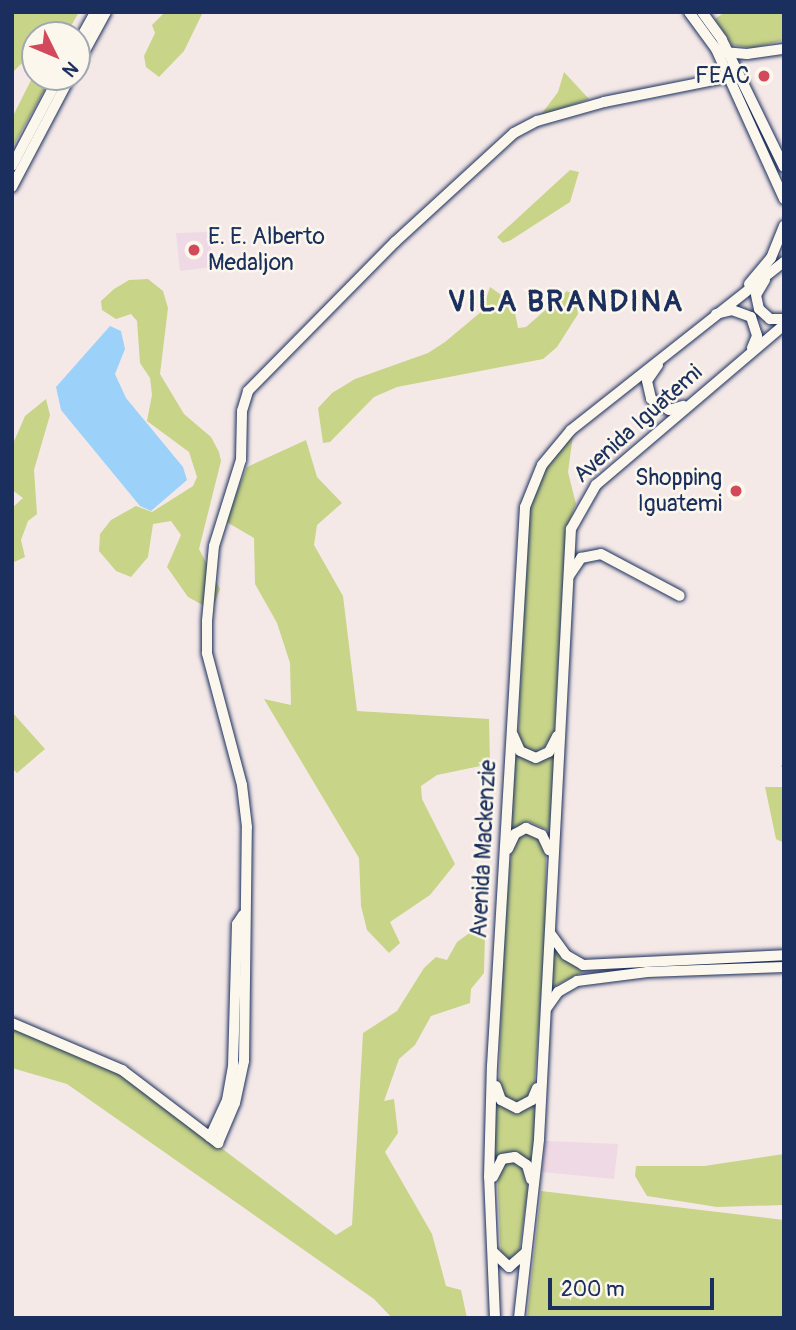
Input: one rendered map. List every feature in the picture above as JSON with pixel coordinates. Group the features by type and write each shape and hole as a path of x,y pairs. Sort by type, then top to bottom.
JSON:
{"main road":[{"path":"91,39 106,12"},
{"path":"12,166 52,91"},
{"path":"12,187 63,91"},
{"path":"784,264 761,284 756,295 762,313 770,319 784,322"},
{"name":"Avenida Iguatemi","path":"597,409 734,298 784,264"},
{"path":"713,315 732,310 751,317 757,335 746,356"},
{"name":"Avenida Iguatemi","path":"567,581 571,529 587,497 692,400 784,322"},
{"path":"679,343 649,376 648,392 655,404 670,410 692,400"},
{"name":"Avenida Mackenzie","path":"495,1318 490,1202 492,1066 525,507 551,452 597,409"},
{"path":"519,1318 545,1013 567,581 580,558 601,554 680,596"},
{"path":"511,725 520,751 536,758 549,752 560,726"},
{"path":"505,865 512,839 526,828 546,839 551,859"},
{"path":"492,1066 498,1095 517,1108 532,1100 541,1067"},
{"path":"490,1202 494,1172 507,1157 527,1165 532,1189"},
{"path":"492,1249 498,1261 509,1267 525,1253"}],"street":[{"path":"689,12 701,15 728,52 732,74 782,187 784,199"},
{"path":"701,15 716,49 784,167"},
{"path":"716,49 747,54 784,50"},
{"path":"12,1023 122,1070 214,1140 227,1100 233,1066 237,924 243,915 247,827 242,785 207,653 214,547 241,460 243,403 270,365 488,152 514,133 537,121 604,102 732,74 747,54"},
{"path":"734,298 771,258 784,225"},
{"path":"548,926 559,948 583,965 784,955"},
{"path":"545,1013 558,992 577,981 647,972 784,967"}],"shaded area":[{"name":"E. E. Alberto Medaljon","path":"210,232 212,267 180,271 176,233"},
{"path":"545,1141 618,1144 614,1179 542,1172"}],"green space":[{"path":"12,12 79,12 74,21 21,21 21,64 12,73"},
{"path":"165,12 203,12 184,51 159,77 146,67 144,56 155,33 152,25"},
{"path":"725,12 784,12 784,40 752,48 732,45 715,19"},
{"path":"564,72 589,99 540,116 558,92"},
{"path":"26,91 44,91 12,148 12,118"},
{"path":"570,170 579,172 570,202 511,240 503,243 497,237"},
{"path":"148,279 163,291 168,308 160,374 184,414 211,437 221,461 199,549 220,589 212,610 188,597 167,567 181,535 171,521 153,524 148,557 131,577 116,571 99,551 100,534 111,520 136,506 152,512 193,486 197,477 189,452 147,421 152,395 150,378 140,363 137,321 131,314 116,319 102,310 101,301 114,289 129,280"},
{"path":"490,287 513,303 518,328 526,327 567,291 575,295 578,314 557,347 543,359 397,387 374,397 330,442 323,443 318,408 332,393 355,379 428,353 445,342 482,311"},
{"path":"46,399 50,415 34,470 37,514 28,521 21,540 25,557 12,563 12,508 23,498 12,490 12,446 25,416"},
{"path":"573,435 568,472 576,504 566,531 554,739 536,753 525,750 518,737 528,513 541,474"},
{"path":"306,440 317,477 342,503 317,525 314,545 343,596 357,711 489,719 490,764 437,775 421,786 422,799 455,864 430,895 390,922 400,943 389,953 367,930 361,906 359,858 264,699 291,705 290,663 277,623 255,584 254,538 225,521 247,467"},
{"path":"12,712 45,749 17,773 12,768"},
{"path":"554,748 552,832 529,822 510,833 514,750 522,756"},
{"path":"765,787 784,787 784,843 776,839"},
{"path":"529,831 546,843 546,930 534,1089 529,1098 517,1103 504,1098 499,1088 503,938 512,846 514,839"},
{"path":"479,926 485,934 484,973 471,989 470,1003 431,1016 415,1045 399,1059 384,1101 394,1099 398,1133 385,1152 432,1234 446,1286 461,1290 467,1318 392,1318 374,1299 67,1084 12,1068 12,1026 121,1072 336,1235 352,1225 363,1033 397,1011 424,968 436,957 447,960 457,942"},
{"path":"554,950 585,971 550,988"},
{"path":"536,1098 533,1163 515,1153 494,1164 495,1100 504,1106"},
{"path":"784,1154 784,1205 717,1207 647,1196 635,1176 636,1166 704,1166"},
{"path":"520,1161 528,1188 519,1254 515,1260 501,1259 497,1172 501,1163"},
{"path":"541,1191 784,1220 784,1318 527,1318"}],"water":[{"path":"110,326 121,331 125,349 115,374 126,398 183,467 187,480 151,511 140,506 61,410 56,387"}],"place":[{"name":"FEAC","path":"764,76"},
{"name":"E. E. Alberto Medaljon","path":"194,250"},
{"name":"Shopping Iguatemi","path":"736,491"}],"district":[{"name":"VILA BRANDINA","path":"566,302"}]}
